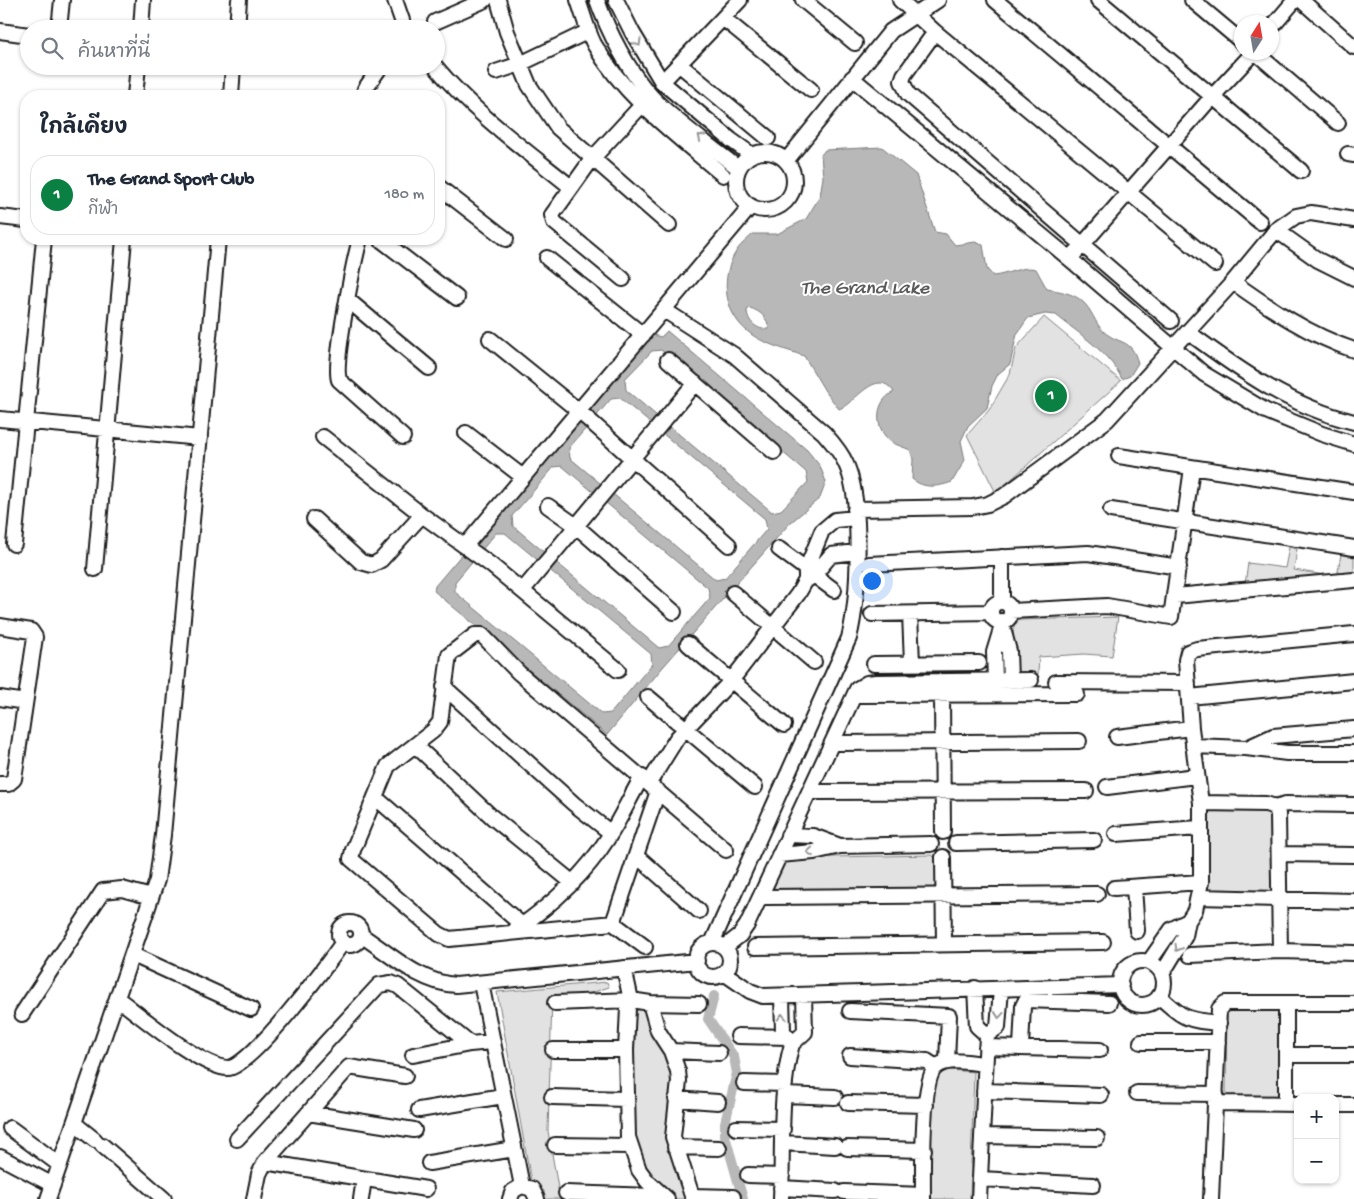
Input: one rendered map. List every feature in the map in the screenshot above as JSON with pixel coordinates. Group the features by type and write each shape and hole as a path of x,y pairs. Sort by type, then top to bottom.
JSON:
{"street":[{"path":"60,20 62,0"},
{"path":"142,20 144,0"},
{"path":"238,20 239,0"},
{"path":"396,0 402,20"},
{"path":"440,20 485,0"},
{"path":"498,0 507,32 529,85 558,128 669,225"},
{"path":"578,0 594,43 615,74 642,105 723,175"},
{"path":"597,0 617,43 646,91 738,168"},
{"path":"616,0 632,32 662,82 731,140 752,155"},
{"path":"662,82 740,0"},
{"path":"803,0 856,43"},
{"path":"900,0 934,32 1215,264"},
{"path":"786,160 890,32 938,0"},
{"path":"995,0 1260,222"},
{"path":"1098,0 1211,98 1301,171"},
{"path":"1192,0 1234,35"},
{"path":"1279,19 1295,0"},
{"path":"1300,0 1354,47"},
{"path":"723,18 811,90"},
{"path":"0,31 20,34"},
{"path":"496,72 520,64 589,31"},
{"path":"934,32 909,66 902,81 904,88 1171,321"},
{"path":"1070,259 1247,60"},
{"path":"1263,60 1338,123"},
{"path":"680,65 768,138"},
{"path":"136,90 137,75"},
{"path":"231,90 232,75"},
{"path":"365,90 375,75"},
{"path":"442,75 484,116 571,187"},
{"path":"852,78 1070,259 1204,374 1266,410 1322,434 1354,444"},
{"path":"623,279 554,222 552,215 592,159 642,105"},
{"path":"771,152 786,160 794,180 788,198 773,208 764,210 751,206 740,196 736,187 738,168 752,155 771,152"},
{"path":"445,192 506,239"},
{"path":"466,547 523,477 580,413 751,206"},
{"path":"808,575 816,541 825,527 835,520 856,514 973,507 988,504 1004,496 1094,431 1188,332 1276,230 1296,216 1311,213 1354,220"},
{"path":"0,218 20,220"},
{"path":"1276,230 1318,260 1354,278"},
{"path":"14,544 43,245"},
{"path":"95,569 123,245"},
{"path":"48,1199 118,1000 157,880 163,844 217,245"},
{"path":"359,245 339,351 337,375 339,380 403,437"},
{"path":"388,245 457,298"},
{"path":"547,258 643,335"},
{"path":"1233,282 1269,308 1298,325 1354,350"},
{"path":"348,300 429,368"},
{"path":"664,310 734,355 824,432 836,446 846,464 853,489 856,514 855,604 849,638 719,945"},
{"path":"1188,332 1241,371 1286,398 1354,422"},
{"path":"490,339 593,424 729,545"},
{"path":"668,360 774,452"},
{"path":"522,590 695,383"},
{"path":"0,419 200,438"},
{"path":"466,433 523,477"},
{"path":"323,437 422,515 491,565 618,670"},
{"path":"1119,456 1354,492"},
{"path":"1006,606 1107,606 1169,618 1172,615 1175,596 1192,468"},
{"path":"548,506 575,525 674,612"},
{"path":"1110,510 1354,548"},
{"path":"314,519 361,562 372,565 382,560 422,515"},
{"path":"779,548 808,575 834,590"},
{"path":"517,928 550,904 573,883 650,783 685,727 731,681 773,628 808,575 831,555 856,552"},
{"path":"869,564 1092,553 1179,567"},
{"path":"872,614 910,614 998,621 1009,617 1006,606 1002,557"},
{"path":"1175,596 1354,580"},
{"path":"733,593 814,662"},
{"path":"910,614 912,663"},
{"path":"994,680 994,652 998,621"},
{"path":"998,621 1009,651 1010,680"},
{"path":"0,626 28,630 34,634 14,779 8,784 0,784"},
{"path":"1162,974 1185,936 1201,882 1199,828 1201,803 1191,728 1186,660 1188,652 1197,649 1354,634"},
{"path":"645,948 613,922 517,928 454,939 444,938 351,859 352,850 391,762 434,732 440,722 448,660 452,650 475,635 482,636 519,673 650,783 726,850"},
{"path":"688,644 784,725"},
{"path":"874,664 979,663"},
{"path":"697,961 702,947 719,945 740,935 747,925 852,697 861,686 876,682 1031,680"},
{"path":"1189,698 1354,680"},
{"path":"1056,682 1188,683"},
{"path":"444,686 574,804 611,833"},
{"path":"942,694 943,832"},
{"path":"860,695 1077,694"},
{"path":"648,697 755,787"},
{"path":"0,698 25,702"},
{"path":"1117,737 1191,728"},
{"path":"1246,748 1273,736 1354,729"},
{"path":"839,743 1079,741"},
{"path":"415,745 492,817 573,883"},
{"path":"1193,746 1246,748 1288,753 1354,753"},
{"path":"1107,787 1196,776"},
{"path":"613,922 637,856 650,783"},
{"path":"816,792 1086,791"},
{"path":"374,797 517,928"},
{"path":"1201,803 1266,804 1276,808 1286,804 1354,805"},
{"path":"1276,808 1278,814 1280,951"},
{"path":"1116,834 1199,828"},
{"path":"943,832 952,835 956,842 951,854 943,857 936,854 931,844 933,836 943,832"},
{"path":"788,835 813,836 840,846"},
{"path":"956,842 1094,840"},
{"path":"779,855 818,852 840,846 931,844"},
{"path":"1279,854 1354,855"},
{"path":"637,856 699,911"},
{"path":"943,857 944,944"},
{"path":"1114,888 1201,882"},
{"path":"1134,887 1137,931"},
{"path":"22,1014 103,891 122,889 151,897"},
{"path":"767,898 1097,894"},
{"path":"1198,897 1354,901"},
{"path":"1149,962 1172,929 1188,921"},
{"path":"118,1000 196,1056 226,1068 233,1067 248,1055 304,995 343,942 339,933 342,927 348,924 357,926 361,935 426,979 450,985 697,961"},
{"path":"755,947 1103,942"},
{"path":"697,961 705,974 715,976 724,972 730,960 719,945"},
{"path":"1190,955 1280,951 1354,953"},
{"path":"133,955 251,1009"},
{"path":"1135,962 1149,962 1155,965 1162,974 1164,984 1160,996 1148,1004 1140,1004 1127,998 1121,985 1121,978 1129,966 1135,962"},
{"path":"620,968 627,1003 626,1099 630,1146 639,1170 647,1181 664,1196"},
{"path":"724,972 750,991 763,996 782,997 975,988 1001,989 1121,985"},
{"path":"237,1139 379,985 384,983 398,986 470,1044"},
{"path":"481,983 491,1042 522,1186"},
{"path":"975,988 977,1026 986,1041 979,1199"},
{"path":"986,1041 998,1027 1001,989"},
{"path":"738,1036 790,1041 805,1032 804,996"},
{"path":"1160,996 1179,1015 1191,1020 1219,1023"},
{"path":"781,1188 785,1090 790,1041 783,1031 782,997"},
{"path":"1022,1047 1023,1006 1026,1000 1109,1003"},
{"path":"555,1003 700,1004"},
{"path":"650,1003 658,1031 671,1051 678,1071 672,1127 675,1147 693,1198 733,1197"},
{"path":"1211,1199 1219,1009 1225,1003 1354,1003"},
{"path":"1137,1093 1292,1104 1286,1055 1286,1003"},
{"path":"748,1175 781,1188 923,1197 926,1106 930,1077 941,1064 949,1016 850,1011"},
{"path":"986,1041 1022,1047 1100,1050"},
{"path":"413,1055 491,1042"},
{"path":"1141,1042 1218,1042"},
{"path":"553,1050 626,1050"},
{"path":"671,1051 719,1053"},
{"path":"1286,1055 1354,1055"},
{"path":"850,1056 927,1061 941,1064 985,1064"},
{"path":"254,1199 259,1174 265,1162 348,1067 405,1076"},
{"path":"744,1083 835,1098"},
{"path":"984,1091 1101,1095"},
{"path":"419,1110 503,1096"},
{"path":"552,1097 626,1099"},
{"path":"676,1099 718,1102"},
{"path":"848,1103 926,1106"},
{"path":"1339,1105 1354,1105"},
{"path":"308,1113 414,1130"},
{"path":"75,1124 164,1199"},
{"path":"10,1128 60,1165"},
{"path":"736,1128 841,1147 924,1150"},
{"path":"982,1136 1097,1138"},
{"path":"555,1145 630,1146"},
{"path":"675,1147 719,1148"},
{"path":"429,1164 514,1149"},
{"path":"0,1157 54,1185"},
{"path":"265,1162 426,1189"},
{"path":"361,1199 364,1179"},
{"path":"980,1179 1093,1184"},
{"path":"510,1199 513,1192 522,1186"},
{"path":"522,1186 532,1189 537,1199"},
{"path":"566,1193 664,1196"}],"shaded area":[{"path":"1044,317 1121,381 996,493 967,435 989,410 1010,374 1016,348"},
{"path":"1289,547 1297,549 1294,570 1337,577 1341,554 1354,557 1354,577 1245,585 1248,563 1285,568"},
{"path":"1118,617 1112,656 1084,654 1039,657 1038,674 1015,672 1013,628 1020,620"},
{"path":"1207,807 1272,809 1273,893 1205,892"},
{"path":"932,855 939,862 940,891 765,894 781,858"},
{"path":"607,982 609,987 579,997 552,999 548,1131 560,1199 544,1199 544,1191 531,1181 497,992"},
{"path":"1227,1007 1280,1008 1279,1096 1226,1096"},
{"path":"636,1008 643,1008 648,1011 674,1075 666,1130 686,1199 673,1199 646,1171 631,1125"},
{"path":"949,1070 974,1072 970,1199 929,1199 930,1095 940,1073"}],"water":[{"name":"The Grand Lake","path":"882,147 916,175 935,232 946,234 955,245 975,242 983,245 987,269 993,276 1026,268 1036,269 1047,289 1075,296 1086,305 1103,331 1132,349 1138,363 1130,376 1122,379 1101,352 1084,336 1056,315 1045,314 1028,318 1017,334 1010,364 998,374 992,386 987,408 968,426 961,441 965,460 952,482 926,486 912,479 913,459 910,450 891,442 881,430 879,423 880,408 887,396 894,392 887,385 880,383 873,385 839,409 825,391 804,356 774,346 753,336 739,323 729,303 726,282 728,271 737,250 753,234 777,234 806,219 820,196 823,177 821,155 825,150","holes":["750,308 765,318 769,329 757,327 751,321 747,310"]},
{"path":"667,331 807,450 820,466 826,482 820,498 790,523 663,667 607,735 434,591 435,586 648,334 661,337","holes":["661,350 806,472 808,482 781,510 772,512 626,390 625,379 652,351","620,398 765,519 767,529 725,578 716,580 570,458 569,448 611,399","562,466 708,588 710,598 668,646 659,648 513,526 512,516 554,467","496,533 505,533 651,654 652,664 611,713 602,714 455,592 455,582"]}],"waterway":[{"path":"714,996 708,1019 734,1057 737,1073 725,1123 725,1136 743,1199"}],"place":[{"name":"The Grand Sport Club","path":"1051,396"}]}
